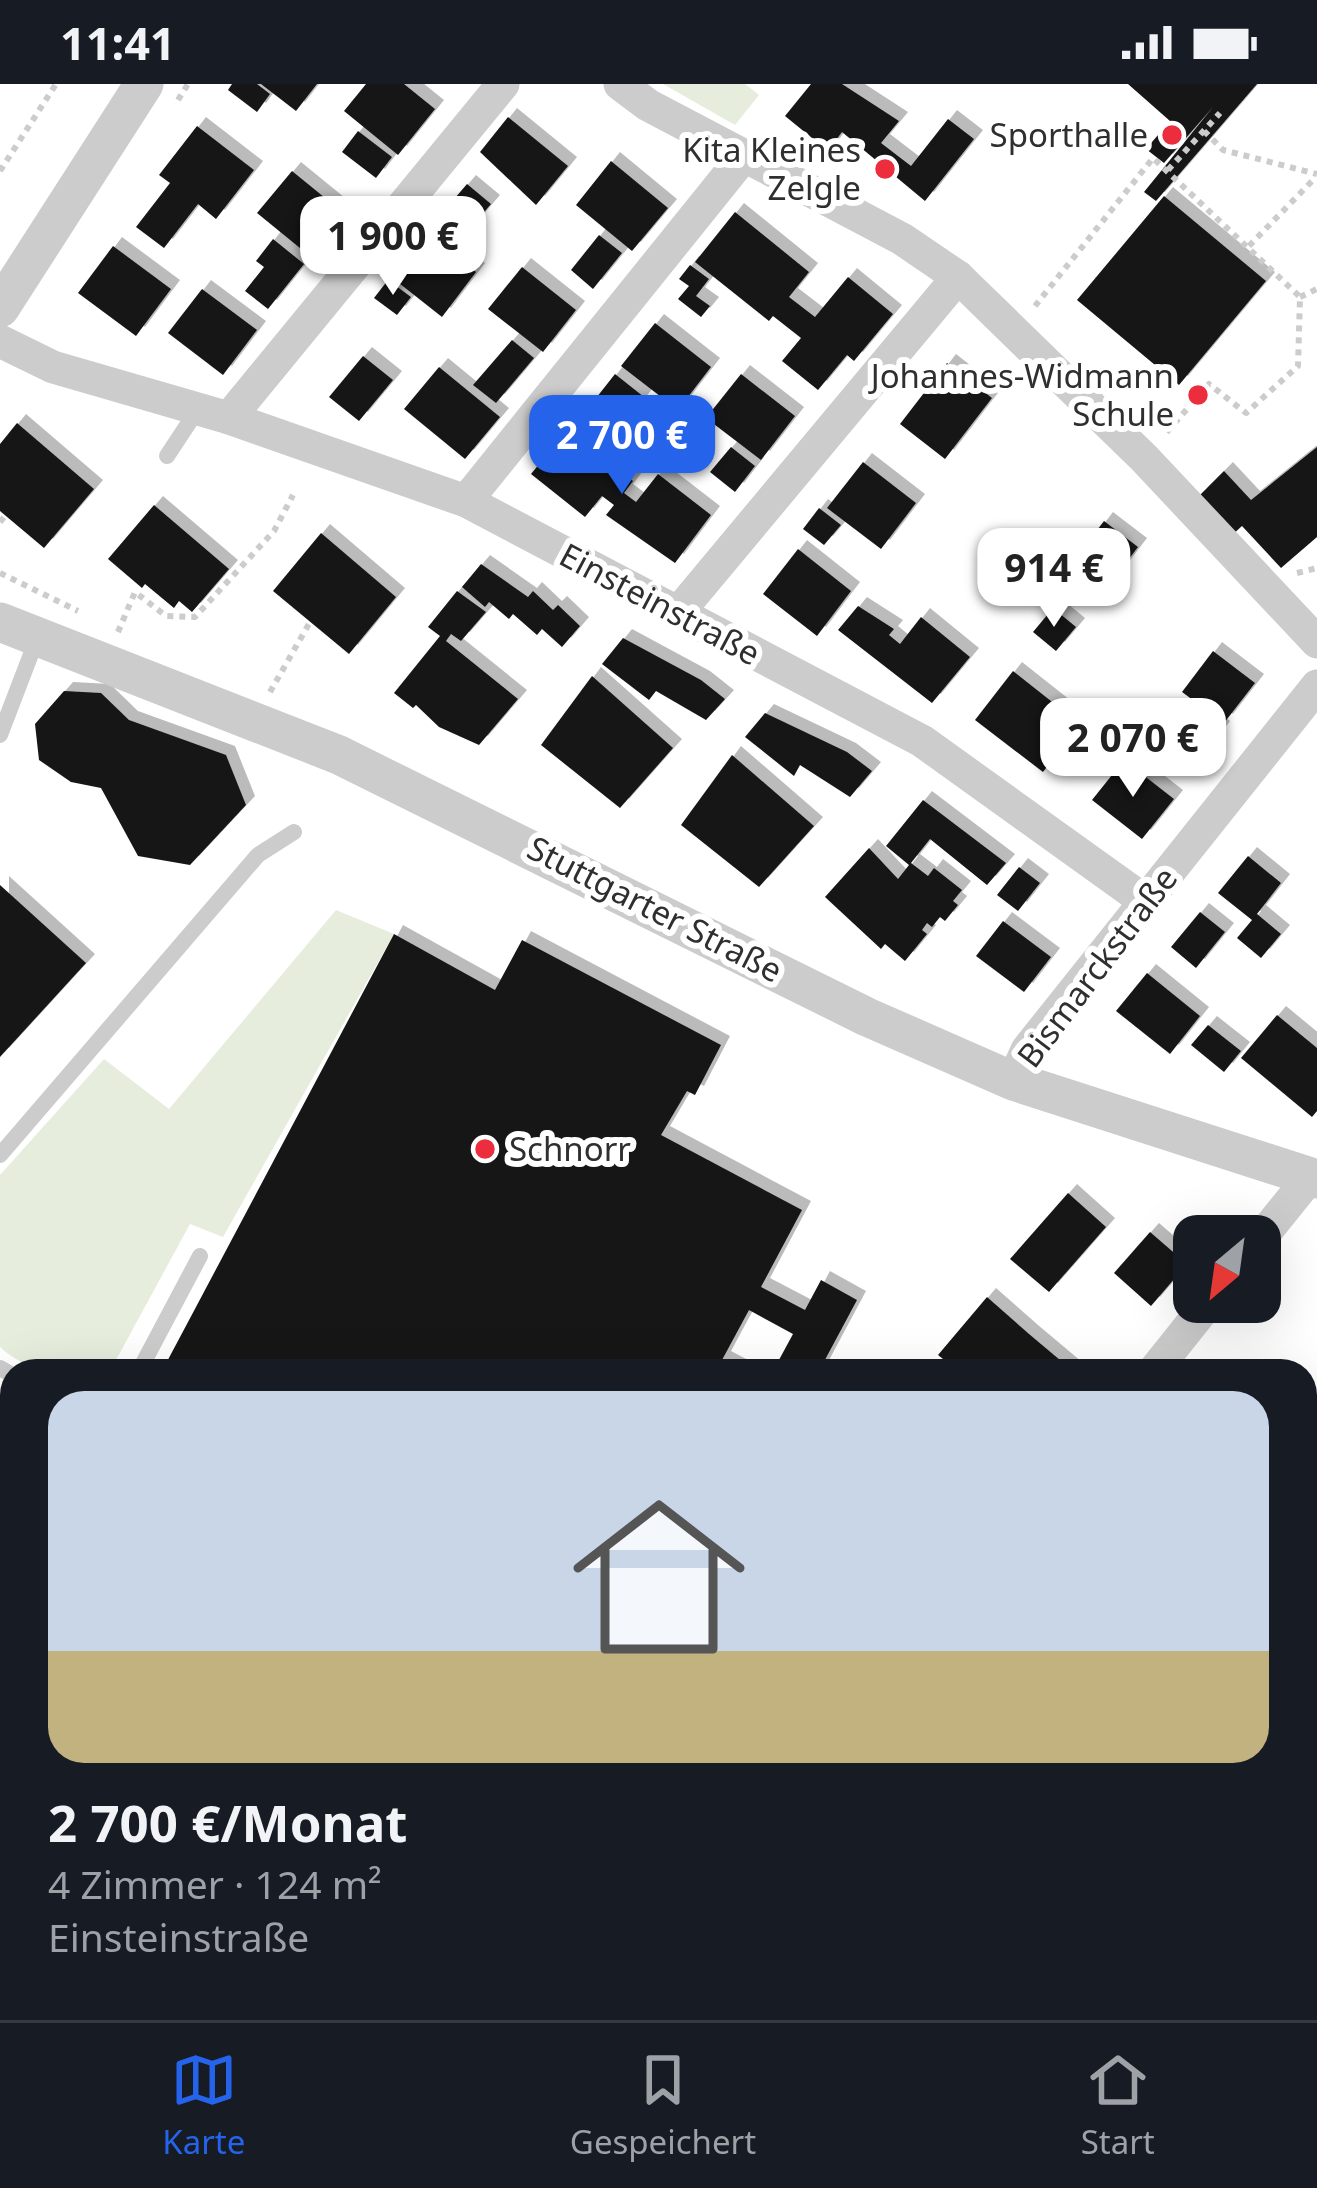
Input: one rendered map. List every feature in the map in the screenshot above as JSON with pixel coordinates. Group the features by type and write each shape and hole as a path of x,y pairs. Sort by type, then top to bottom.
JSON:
{"street":[{"path":"0,308 143,84"},
{"path":"214,414 503,84"},
{"path":"620,84 742,157 902,239 958,278 1144,458 1317,642"},
{"path":"466,501 742,157"},
{"path":"677,614 958,278"},
{"name":"Einsteinstraße","path":"0,341 53,367 214,414 466,501 922,741 1144,901"},
{"name":"Stuttgarter Straße","path":"0,622 339,754 867,1017 1013,1081 1314,1178"},
{"name":"Bismarckstraße","path":"1013,1081 1028,1050 1317,686"},
{"path":"1281,1215 1314,1178"},
{"path":"1164,1359 1192,1323"}],"lane":[{"path":"167,456 214,414"},
{"path":"0,735 38,636"},
{"path":"0,1155 258,855 294,832"},
{"path":"145,1359 200,1256"}],"path":[{"path":"0,171 56,84"},
{"path":"1168,170 1220,112"},
{"path":"1204,131 1223,150 1316,176 1249,246"},
{"path":"1015,332 1153,158 1249,246 1300,297 1298,366 1246,413 1209,384 1144,458"},
{"path":"1300,297 1317,289"},
{"path":"117,631 137,589 166,616 194,617 274,531 293,495"},
{"path":"0,573 82,613"},
{"path":"99,622 138,641"},
{"path":"268,698 310,622"}],"green space":[{"path":"663,84 745,84 759,95 735,125"},
{"path":"336,910 394,934 223,1237 190,1224 117,1359 12,1357 0,1347 0,1175 104,1059 169,1109"}],"building":[{"path":"232,84 257,84 270,94 257,112 228,90"},
{"path":"261,84 317,84 296,111"},
{"path":"366,84 404,84 435,109 398,155 344,111"},
{"path":"811,84 842,84 899,121 881,143 911,166 948,119 974,139 925,201 842,132 828,151 785,116"},
{"name":"Sporthalle","path":"1128,84 1257,84 1156,201 1144,192 1213,107 1164,163 1146,149 1170,121"},
{"path":"508,117 568,166 536,205 480,152"},
{"path":"197,126 254,170 216,219 198,204 164,248 136,227 170,183 159,175"},
{"path":"358,131 392,157 376,178 342,152"},
{"path":"611,161 668,208 632,251 576,205"},
{"path":"292,171 346,215 311,257 257,213"},
{"path":"467,184 491,204 473,225 449,205"},
{"path":"1164,196 1266,281 1179,385 1077,300"},
{"path":"735,212 809,272 789,297 815,317 848,277 893,314 854,361 847,355 818,390 782,361 801,338 773,316 769,321 695,262"},
{"path":"419,228 476,272 442,317 385,272"},
{"path":"599,235 622,253 593,289 571,270"},
{"path":"273,239 304,264 268,309 245,291 264,267 256,261"},
{"path":"113,246 171,289 136,336 78,293"},
{"path":"690,265 709,279 696,296 710,306 701,317 678,299 689,286 679,279"},
{"path":"522,267 576,310 543,352 488,309"},
{"path":"388,280 411,297 397,315 374,298"},
{"path":"202,289 257,330 223,375 168,333"},
{"path":"655,323 711,367 678,410 621,366"},
{"path":"512,340 534,358 496,403 473,385"},
{"path":"363,356 393,380 359,421 329,397"},
{"path":"947,363 992,398 945,459 900,424"},
{"path":"439,367 500,417 465,459 404,409"},
{"path":"615,374 644,397 635,408 627,403 611,424 589,407"},
{"path":"741,374 795,416 761,460 706,418"},
{"path":"17,423 94,489 44,548 0,511 0,444"},
{"path":"568,429 633,481 624,493 636,502 658,474 711,515 675,563 606,515 614,505 602,496 585,517 531,474"},
{"path":"731,447 755,466 735,492 710,472"},
{"path":"1317,447 1317,537 1281,568 1242,526 1231,536 1198,497 1224,471 1251,500"},
{"path":"863,462 916,503 881,549 827,508"},
{"path":"154,505 229,569 192,612 179,601 174,608 145,584 142,588 108,559"},
{"path":"819,508 841,525 824,545 803,529"},
{"path":"1104,521 1138,547 1096,602 1062,576"},
{"path":"321,533 396,597 349,654 273,591"},
{"path":"798,549 851,591 817,636 763,594"},
{"path":"481,564 528,597 533,591 553,610 558,605 580,626 562,647 542,629 537,635 513,614 509,619 489,602 485,607 462,587"},
{"path":"457,591 486,612 461,641 451,634 446,641 518,699 479,745 439,727 416,705 413,708 394,693 440,636 428,627"},
{"path":"858,606 894,629 889,635 900,644 921,617 970,657 932,703 838,630"},
{"path":"1053,608 1076,627 1056,651 1033,632"},
{"path":"623,638 701,680 725,699 706,720 656,691 649,700 602,664"},
{"path":"1213,651 1255,683 1224,723 1182,692"},
{"path":"1013,671 1080,724 1043,772 975,720"},
{"path":"592,676 673,748 620,808 541,745"},
{"path":"64,691 101,693 129,720 226,755 246,805 190,865 138,856 101,788 71,782 39,760 35,724"},
{"path":"1197,712 1221,730 1201,756 1177,738"},
{"path":"765,713 847,752 872,771 850,797 800,765 794,776 745,737"},
{"path":"732,755 814,826 759,887 681,825"},
{"path":"1124,760 1174,799 1142,839 1092,800"},
{"path":"923,800 1006,863 987,885 930,839 911,863 928,876 934,868 962,890 953,901 958,905 945,921 940,917 932,927 927,923 922,930 927,934 905,961 885,944 881,949 825,897 869,848 898,879 909,865 886,846"},
{"path":"1248,856 1281,883 1257,914 1281,934 1261,958 1237,938 1252,920 1218,893"},
{"path":"1019,867 1040,883 1018,911 997,895"},
{"path":"0,885 86,963 0,1057"},
{"path":"1200,912 1225,932 1196,968 1171,947"},
{"path":"1003,921 1051,957 1024,992 976,956"},
{"name":"Schnorr","path":"394,934 495,990 522,940 721,1045 695,1095 687,1091 661,1135 802,1210 761,1287 805,1310 821,1280 857,1300 825,1359 779,1359 793,1334 749,1310 723,1359 168,1359"},
{"path":"1147,973 1200,1016 1170,1054 1116,1011"},
{"path":"1277,1015 1317,1048 1317,1111 1312,1117 1241,1058"},
{"path":"1208,1025 1241,1051 1224,1072 1191,1045"},
{"path":"1068,1193 1106,1227 1049,1292 1010,1259"},
{"path":"1150,1232 1173,1252 1173,1280 1151,1306 1114,1273"},
{"path":"987,1297 1059,1359 943,1359 938,1355"}],"place":[{"name":"Sporthalle","path":"1172,135"},
{"name":"Kita Kleines Zelgle","path":"885,169"},
{"name":"Johannes-Widmann Schule","path":"1198,395"},
{"name":"Schnorr","path":"485,1149"}]}
